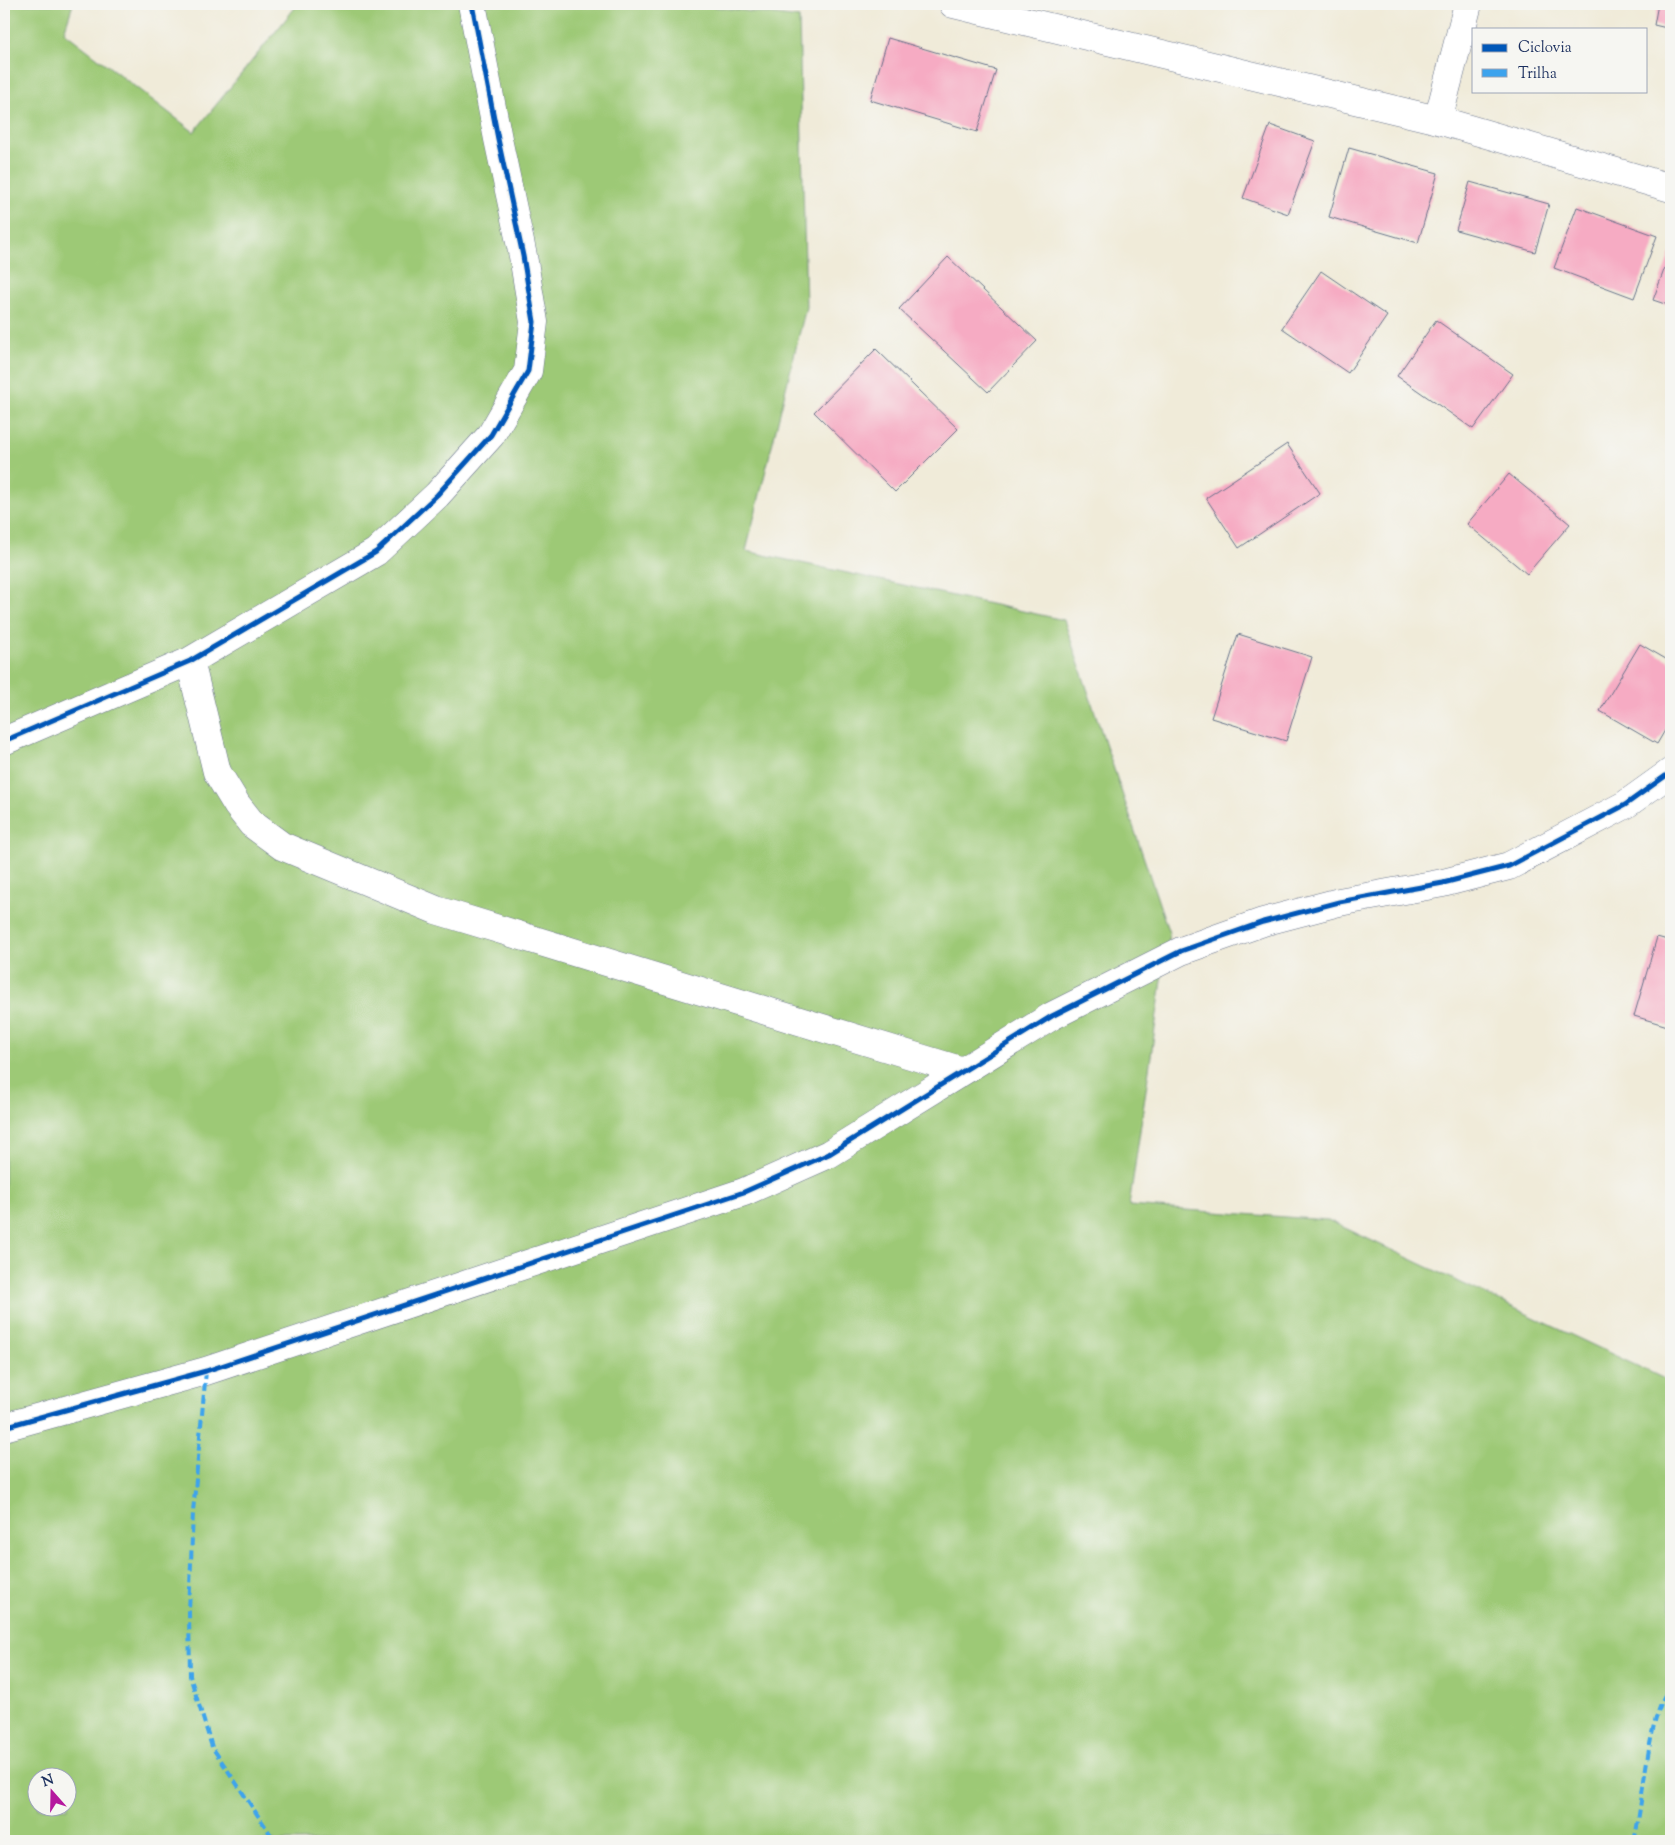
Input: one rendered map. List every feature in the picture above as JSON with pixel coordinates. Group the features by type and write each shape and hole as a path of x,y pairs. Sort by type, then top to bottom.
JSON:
{"street":[{"path":"4,741 190,661 376,552 436,495 492,435 528,371 534,322 524,256 498,139 472,4"},
{"path":"952,4 1438,120 1671,188"},
{"path":"1438,120 1468,4"},
{"path":"190,661 217,772 237,805 252,824 282,846 436,910 963,1071"},
{"path":"4,1427 206,1371 744,1192 829,1154 1052,1016 1181,951 1263,922 1339,902 1443,883 1509,866 1624,805 1671,772"}],"green space":[{"path":"4,4 73,4 64,32 194,132 298,4 693,4 799,18 806,307 746,551 1064,620 1169,933 1129,1206 1328,1220 1671,1382 1671,1841 4,1841"}],"building":[{"path":"1658,4 1671,4 1671,29 1654,25"},
{"path":"888,38 996,70 977,132 870,100"},
{"path":"1270,125 1315,141 1288,214 1243,198"},
{"path":"1349,148 1438,173 1418,243 1329,217"},
{"path":"1470,182 1549,204 1535,252 1456,230"},
{"path":"1577,207 1657,236 1634,298 1554,268"},
{"path":"1671,251 1671,306 1653,300"},
{"path":"948,257 1037,341 988,392 899,309"},
{"path":"1321,271 1387,316 1348,373 1282,328"},
{"path":"1436,320 1513,374 1473,429 1397,376"},
{"path":"876,349 958,429 895,492 814,412"},
{"path":"1287,444 1320,493 1239,548 1206,498"},
{"path":"1509,474 1570,524 1527,574 1467,524"},
{"path":"1238,634 1312,657 1286,741 1211,718"},
{"path":"1640,644 1671,662 1671,720 1657,744 1600,711"},
{"path":"1657,937 1671,941 1671,1027 1634,1016"}],"marked path":[{"path":"206,1371 193,1512 189,1612 190,1676 212,1747 275,1841"},
{"path":"1634,1841 1652,1736 1663,1699 1671,1687"}],"cycle path":[{"path":"4,741 190,661 376,552 437,495 491,435 528,371 534,322 523,256 472,4"},
{"path":"4,1427 206,1371 744,1192 829,1154 1052,1016 1181,951 1263,922 1339,902 1443,883 1509,866 1625,805 1671,772"}]}
